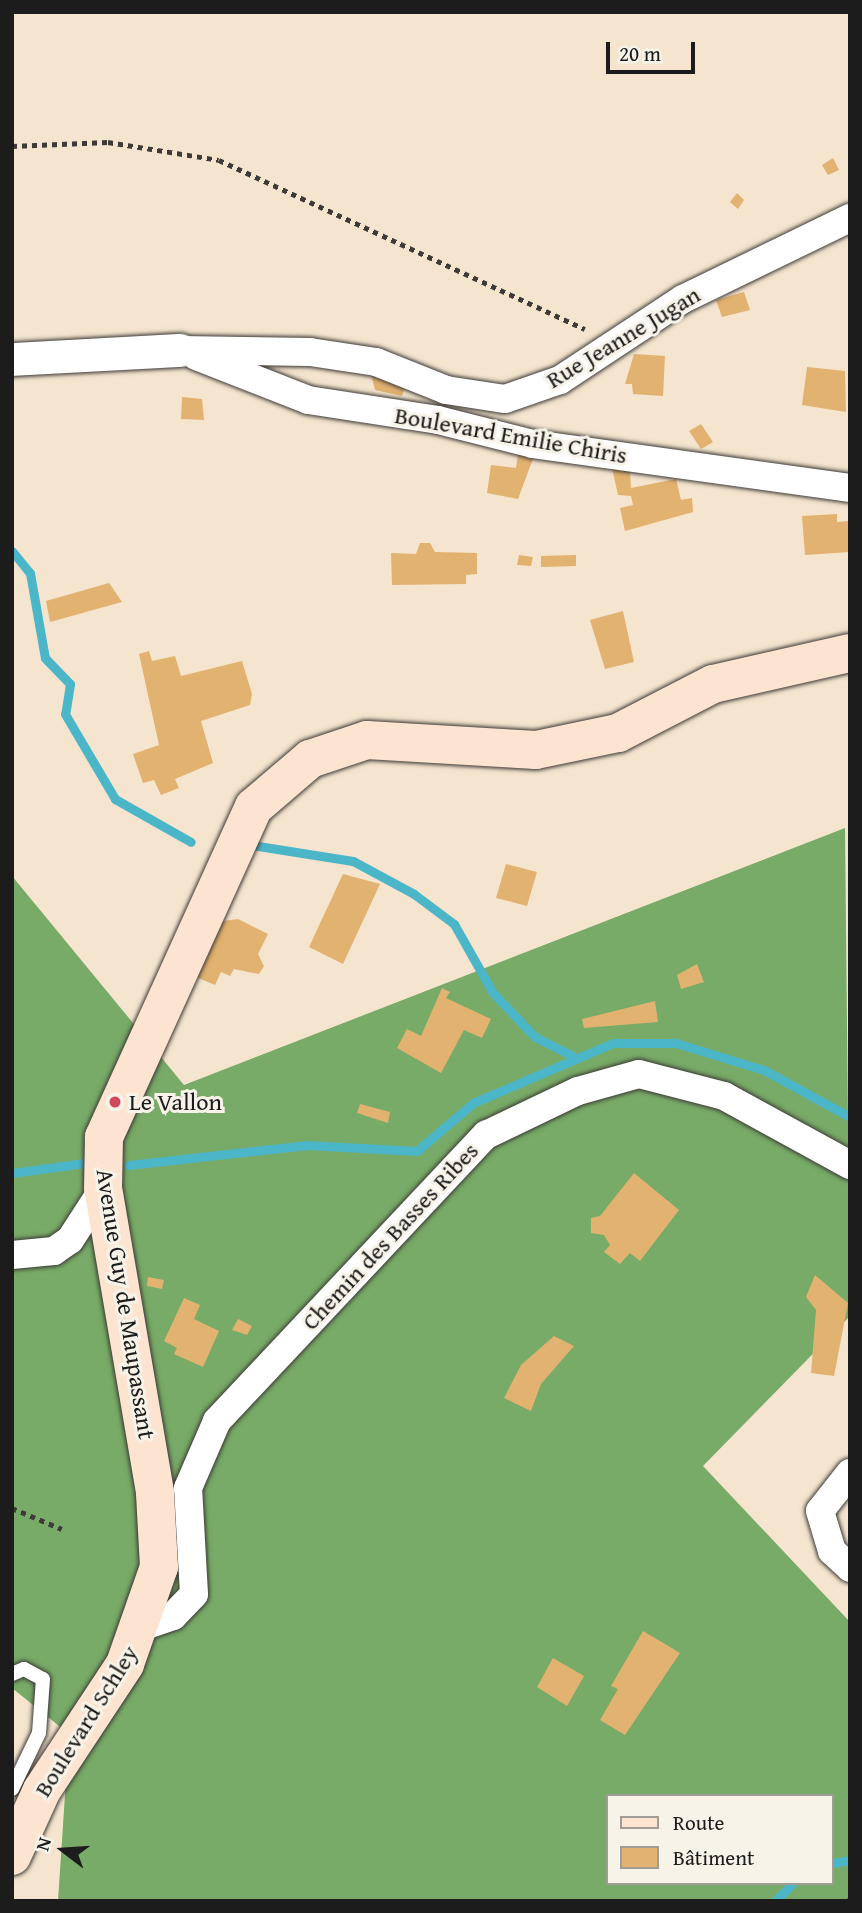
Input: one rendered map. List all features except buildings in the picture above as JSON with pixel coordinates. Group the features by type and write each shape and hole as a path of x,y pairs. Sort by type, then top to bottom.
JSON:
{"main road":[{"name":"Avenue Guy de Maupassant","path":"144,1626 159,1567 155,1492 103,1189 104,1137 115,1102 254,807 310,759 367,740 536,750 618,733 713,684 850,653"},
{"name":"Boulevard Schley","path":"12,1856 25,1785 144,1626"}],"street":[{"name":"Rue Jeanne Jugan","path":"12,359 180,350 336,356 376,362 446,390 505,399 560,380 610,344 683,299 850,218"},
{"name":"Boulevard Emilie Chiris","path":"180,350 308,400 438,420 533,444 850,488"},
{"name":"Chemin des Basses Ribes","path":"144,1626 173,1616 194,1594 188,1488 217,1421 486,1135 578,1091 639,1074 724,1096 850,1166"},
{"path":"12,1255 43,1254 70,1240 103,1189"},
{"path":"850,1473 820,1511 832,1551 850,1568"}],"lane":[{"path":"12,1674 24,1668 43,1679 40,1733 25,1785"}],"path":[{"path":"12,146 108,142 219,160 562,316 610,344"},
{"path":"12,1508 62,1529"}],"green space":[{"path":"845,828 850,1316 703,1466 850,1622 850,1901 58,1901 69,1734 12,1688 12,876 184,1085"}],"waterway":[{"path":"12,551 30,573 45,658 70,684 65,714 115,799 191,842"},
{"path":"258,846 353,861 414,894 454,924 493,993 535,1037 573,1056"},
{"path":"129,1165 306,1145 417,1151 473,1103 613,1043 676,1043 764,1070 850,1117"},
{"path":"12,1173 84,1163"},
{"path":"834,1863 850,1860"},
{"path":"775,1901 791,1885"}],"place":[{"name":"Le Vallon","path":"115,1102"}]}
